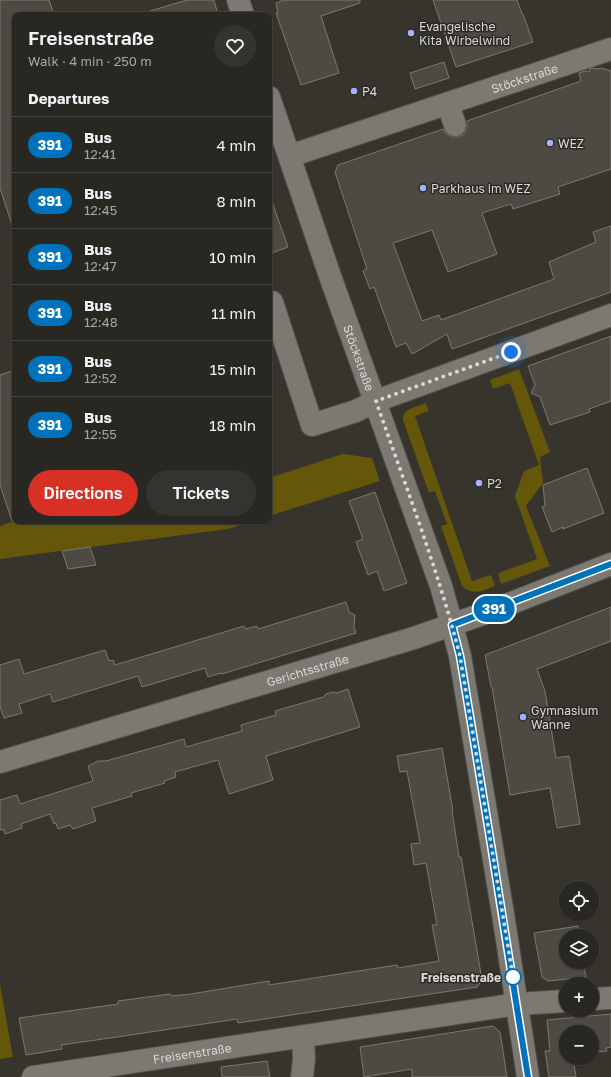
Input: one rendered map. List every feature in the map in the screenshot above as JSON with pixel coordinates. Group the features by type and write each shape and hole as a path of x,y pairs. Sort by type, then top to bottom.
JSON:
{"street":[{"path":"238,0 242,12"},
{"name":"Stöckstraße","path":"290,156 577,62 611,49"},
{"path":"448,104 455,125"},
{"name":"Stöckstraße","path":"273,120 290,156 330,276 376,401 440,586 452,625 460,656 528,1077"},
{"path":"272,302 312,425 356,411 376,401 611,315"},
{"name":"Gerichtsstraße","path":"0,762 385,647 452,625 611,564"},
{"path":"599,999 611,998"},
{"name":"Freisenstraße","path":"33,1077 517,1004 559,1001"},
{"path":"302,1077 304,1059 303,1037"}],"shaded area":[{"path":"519,369 550,452 540,457 543,483 526,506 550,566 501,584 498,573 537,559 515,496 524,471 539,465 510,383 493,389 490,380"},
{"path":"426,403 429,411 415,416 472,581 491,575 495,586 482,591 470,591 462,586 441,526 447,524 435,491 429,493 403,420 405,413 408,410"},
{"path":"343,454 372,458 380,481 272,515 272,477"},
{"path":"12,522 12,524 244,524 228,529 0,559 0,526"},
{"path":"0,984 13,1057 0,1059"}],"building":[{"path":"0,0 49,0 53,12 12,12 12,225 0,188"},
{"path":"187,0 214,0 217,12 150,12"},
{"path":"284,0 360,0 360,3 321,16 339,73 301,85 276,13 278,13 276,3"},
{"path":"433,0 517,0 533,42 456,67"},
{"path":"444,62 449,78 415,89 410,73"},
{"path":"601,68 611,71 611,169 558,187 560,194 513,209 511,204 482,213 497,254 448,272 432,230 393,243 422,321 439,315 441,320 554,279 549,262 596,242 593,232 611,226 611,292 452,349 447,334 412,354 406,343 396,347 374,287 370,289 363,271 367,269 335,172 338,165 443,129 446,134 452,137 459,137 464,134 467,128 467,121 581,81 579,73 585,71 589,72 590,69"},
{"path":"272,202 288,247 272,253"},
{"path":"611,336 611,401 589,409 590,412 550,425 540,397 531,393 535,385 528,366"},
{"path":"12,371 12,521 0,485 0,375"},
{"path":"587,468 604,513 552,532 542,507 545,506 543,485"},
{"path":"375,492 407,583 384,591 377,571 368,575 356,542 363,539 349,501"},
{"path":"90,547 96,565 68,569 62,551"},
{"path":"346,602 349,612 355,615 354,627 356,633 222,674 208,677 205,668 142,687 138,676 53,702 50,694 19,704 22,713 4,718 0,707 0,665 19,659 24,674 105,650 109,661 113,660 115,665 244,626 246,629 257,626 258,629"},
{"name":"Gymnasium Wanne","path":"611,607 611,641 537,669 545,691 556,758 569,756 580,824 557,828 550,788 510,795 492,687 485,655"},
{"path":"348,689 360,727 266,756 273,780 229,794 218,760 175,772 176,777 164,781 165,783 131,793 132,796 92,808 96,821 73,829 70,825 58,829 50,814 21,824 22,828 5,834 3,829 0,830 0,800 17,795 20,804 93,781 88,766 98,761 106,761 184,739 186,747 242,731 241,725 276,715 275,711 323,697 326,694 333,692 337,693"},
{"path":"442,748 459,857 461,857 482,980 477,987 238,1023 237,1019 61,1045 62,1049 26,1055 19,1018 118,1004 118,1001 170,994 171,996 191,994 269,981 269,985 397,965 398,968 439,961 432,925 437,925 426,863 414,865 411,844 420,843 407,771 400,772 397,756"},
{"path":"578,926 578,929 559,929"},
{"path":"559,929 559,969 584,969 586,977 559,977 559,980 548,981 542,977 534,933"},
{"path":"611,1014 611,1047 606,1048 607,1051 599,1052 599,1025 559,1025 559,1065 574,1065 576,1077 549,1077 545,1051 550,1051 547,1020 599,1017 599,1015"},
{"path":"493,1026 500,1032 507,1077 412,1077 412,1069 364,1077 360,1047"},
{"path":"267,1061 270,1077 222,1077 221,1067"}],"bus line":[{"name":"391","path":"528,1077 460,656 452,625 611,564"}],"place":[{"name":"Evangelische Kita Wirbelwind","path":"411,33"},
{"name":"P4","path":"354,91"},
{"name":"WEZ","path":"550,143"},
{"name":"Parkhaus im WEZ","path":"423,188"},
{"name":"P2","path":"479,483"},
{"name":"Gymnasium Wanne","path":"523,717"},
{"name":"Freisenstraße","path":"513,977"}],"route":[{"path":"511,352 376,401 440,586 460,656 513,977"}]}
